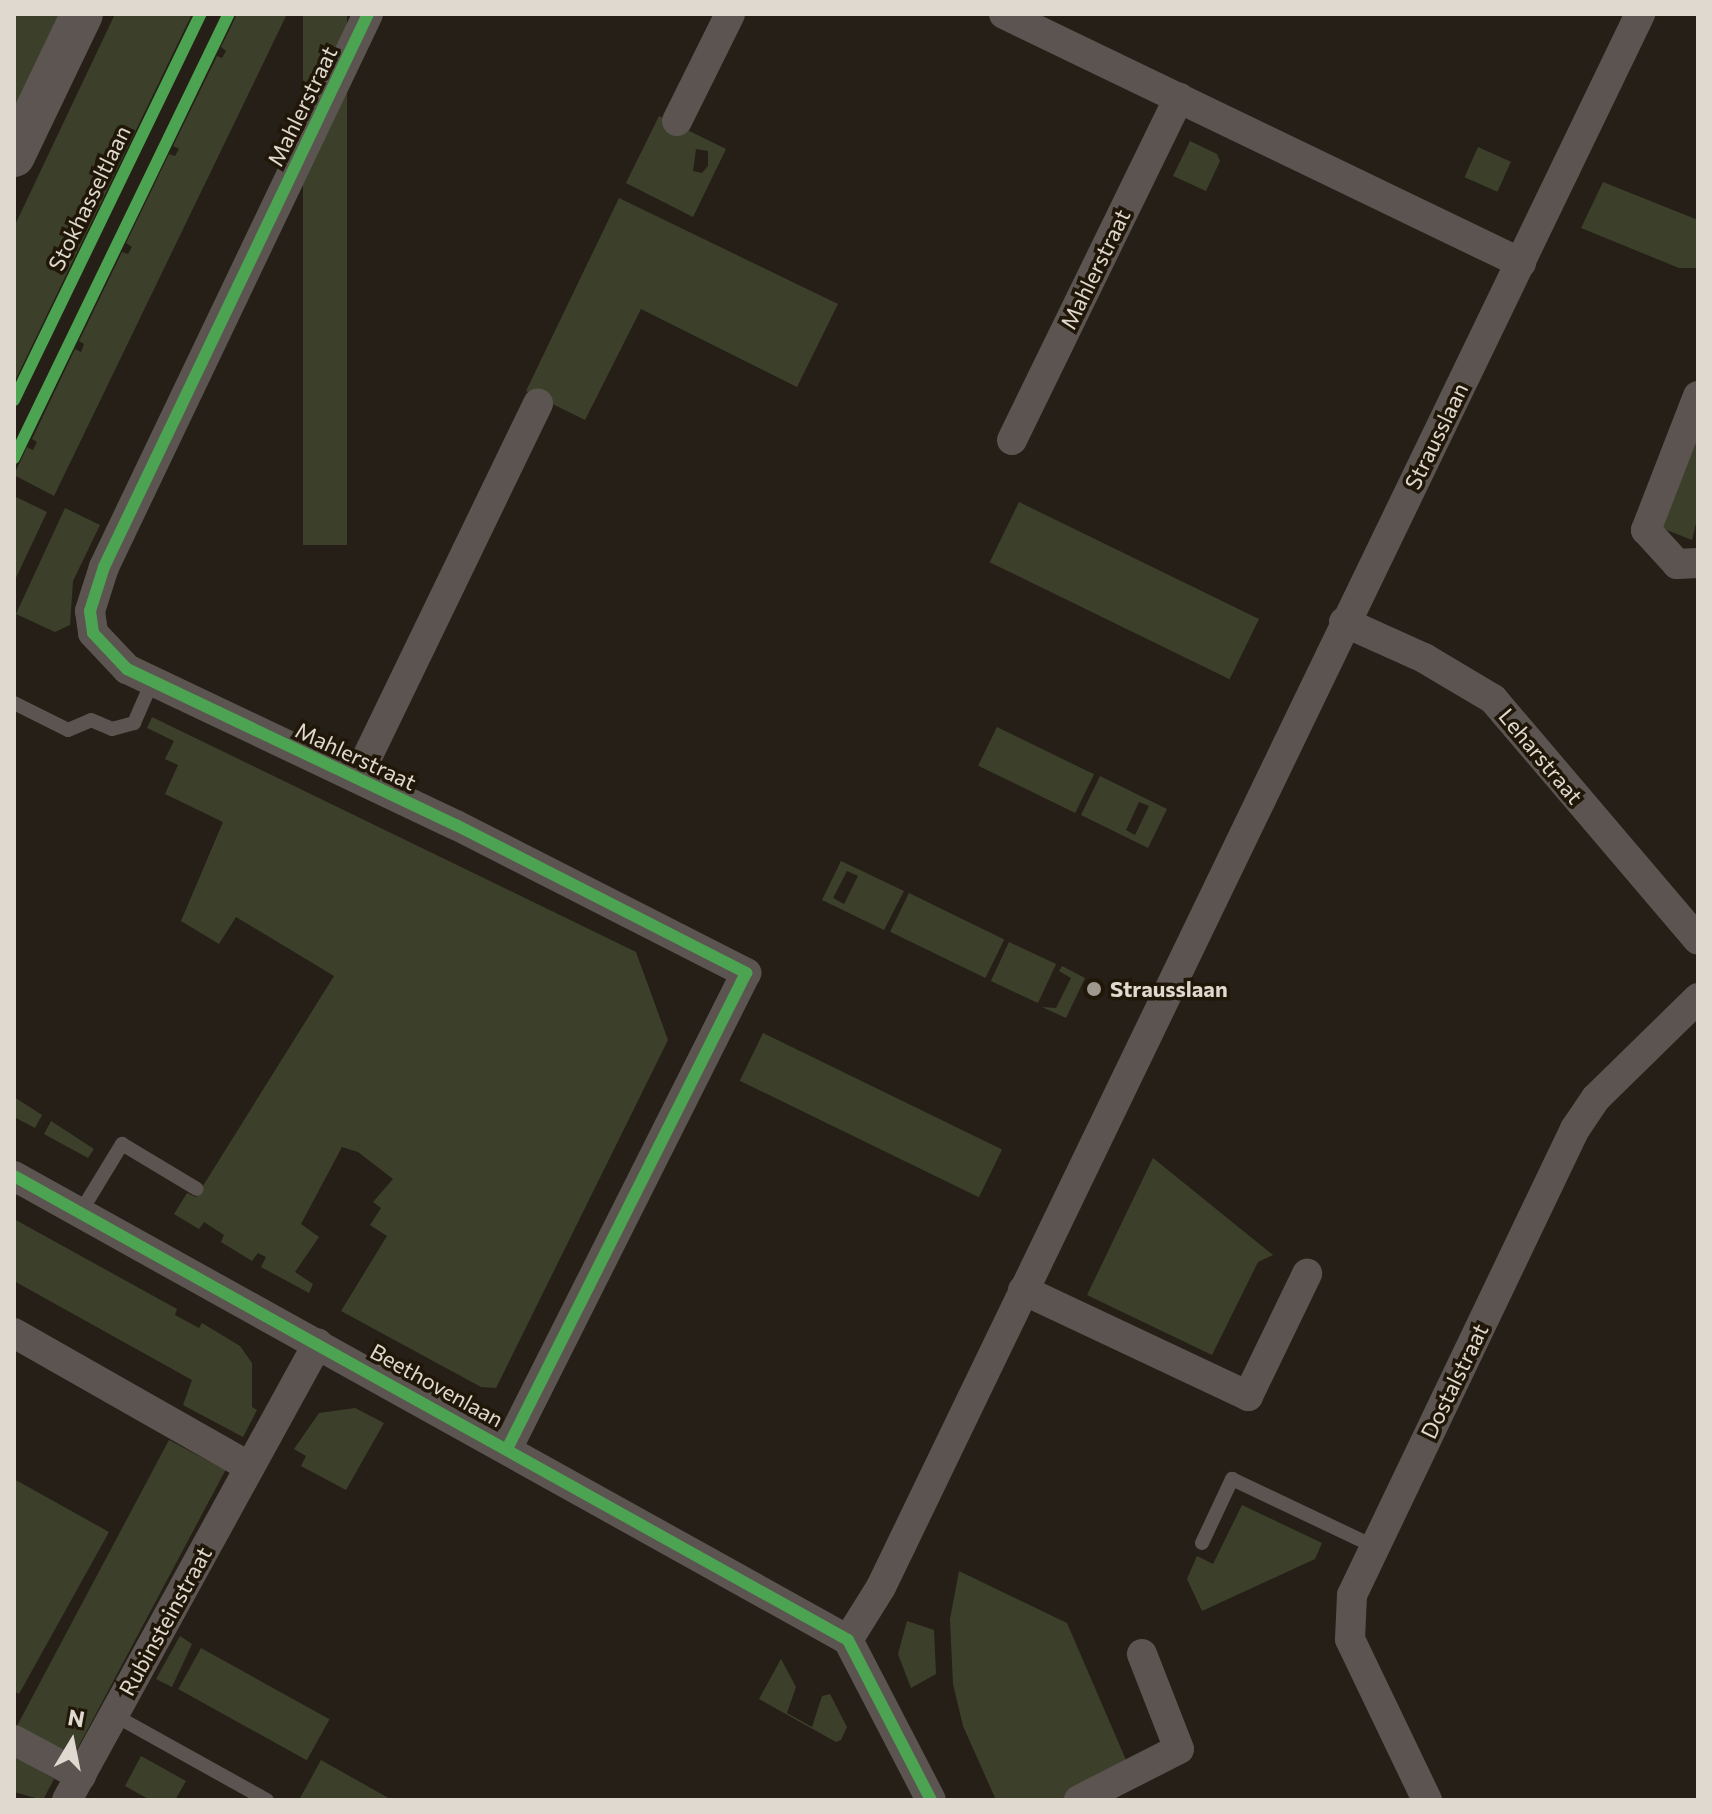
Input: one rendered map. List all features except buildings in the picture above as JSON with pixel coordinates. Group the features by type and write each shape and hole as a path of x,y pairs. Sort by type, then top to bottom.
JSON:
{"street":[{"path":"14,156 82,14"},
{"name":"Mahlerstraat","path":"368,14 104,567 90,611 93,633 127,669 357,778 746,973 508,1447"},
{"path":"677,121 730,14"},
{"path":"1004,14 1521,263"},
{"name":"Strausslaan","path":"848,1640 881,1587 1640,14"},
{"name":"Mahlerstraat","path":"1012,440 1179,98"},
{"path":"1698,396 1646,530 1677,564 1698,563"},
{"name":"Mahlerstraat","path":"357,778 538,403"},
{"name":"Leharstraat","path":"1344,622 1424,658 1493,699 1698,940"},
{"name":"Dostalstraat","path":"1427,1800 1350,1639 1352,1595 1575,1129 1596,1098 1698,998"},
{"name":"Beethovenlaan","path":"14,1176 508,1447 848,1640"},
{"path":"1023,1290 1248,1396 1307,1274"},
{"path":"14,1333 250,1467"},
{"name":"Rubinsteinstraat","path":"14,1740 74,1788 318,1343"},
{"path":"848,1640 931,1800"},
{"path":"1079,1800 1179,1749 1142,1654"}],"lane":[{"path":"14,703 68,730 91,720 112,729 134,723 152,682"},
{"path":"80,1213 122,1144 197,1189"},
{"path":"1202,1543 1232,1479 1375,1547"},
{"path":"114,1715 267,1800"}],"green space":[{"path":"14,14 71,14 14,135"},
{"path":"115,14 192,14 14,383 14,227"},
{"path":"237,14 287,14 54,496 14,475 27,447 33,450 37,442 32,439 75,349 81,352 84,344 79,341 122,252 128,254 132,247 126,243 169,154 175,156 179,149 173,146 217,56 222,58 226,51 221,47"},
{"path":"303,14 347,14 347,545 303,545"},
{"path":"659,116 726,149 693,217 626,183","holes":["696,149 708,151 708,166 702,173 693,171"]},
{"path":"1190,141 1217,154 1220,161 1206,191 1173,176"},
{"path":"1478,147 1511,162 1497,192 1465,177"},
{"path":"1603,182 1698,220 1698,268 1679,268 1581,228"},
{"path":"619,198 838,304 797,387 641,309 585,420 526,391"},
{"path":"1698,431 1698,515 1692,540 1659,527"},
{"path":"14,496 47,512 14,582"},
{"path":"1019,502 1259,619 1230,679 990,562"},
{"path":"65,508 100,525 73,581 70,625 55,632 16,614"},
{"path":"152,717 636,952 668,1040 496,1388 481,1387 341,1311 387,1236 370,1225 381,1208 373,1202 393,1179 358,1152 342,1147 301,1224 319,1237 295,1272 313,1284 309,1293 261,1267 266,1257 258,1253 252,1261 221,1242 224,1235 204,1222 199,1229 174,1214 187,1193 196,1197 334,976 236,917 219,944 181,921 223,822 165,794 178,765 165,759 174,741 147,728"},
{"path":"997,727 1094,774 1075,813 978,766"},
{"path":"1100,776 1167,809 1148,848 1081,815","holes":["1139,802 1149,806 1135,835 1126,830"]},
{"path":"841,861 904,891 884,930 822,900","holes":["847,871 858,876 844,904 833,898"]},
{"path":"909,893 1004,939 985,978 890,932"},
{"path":"1009,942 1056,964 1038,1003 991,981"},
{"path":"1062,966 1085,978 1066,1018 1042,1007 1056,1008 1071,978 1059,971"},
{"path":"763,1033 1002,1150 979,1197 740,1081"},
{"path":"14,1097 42,1115 35,1128 14,1117"},
{"path":"51,1121 94,1149 88,1158 44,1134"},
{"path":"1153,1158 1273,1255 1258,1262 1212,1355 1087,1295"},
{"path":"14,1219 177,1309 175,1315 199,1328 202,1323 240,1346 252,1363 252,1407 257,1410 243,1437 183,1405 192,1380 14,1281"},
{"path":"355,1408 384,1423 346,1490 301,1466 306,1456 294,1449 319,1413"},
{"path":"169,1440 226,1470 73,1756 17,1726"},
{"path":"14,1479 109,1532 19,1694 14,1691"},
{"path":"1242,1505 1322,1543 1315,1559 1202,1611 1187,1579 1197,1556 1213,1564"},
{"path":"959,1571 1067,1623 1129,1767 1059,1800 996,1800 963,1726 953,1684 950,1619"},
{"path":"907,1621 934,1630 936,1674 911,1688 898,1654"},
{"path":"180,1636 192,1644 172,1687 156,1679"},
{"path":"201,1648 330,1719 307,1760 178,1689"},
{"path":"781,1659 796,1687 787,1713 812,1727 822,1696 830,1694 847,1727 841,1740 836,1742 759,1699"},
{"path":"14,1756 54,1779 43,1800 14,1792"},
{"path":"141,1756 186,1781 175,1800 150,1800 125,1786"},
{"path":"321,1760 392,1800 299,1800"}],"cycle path":[{"name":"Stokhasseltlaan","path":"14,400 201,14"},
{"path":"14,458 229,14"},
{"path":"368,14 104,567 90,611 93,633 127,669 456,825 746,973 508,1447"},
{"path":"14,1176 848,1640 931,1800"}],"place":[{"name":"Strausslaan","path":"1094,989"}]}
